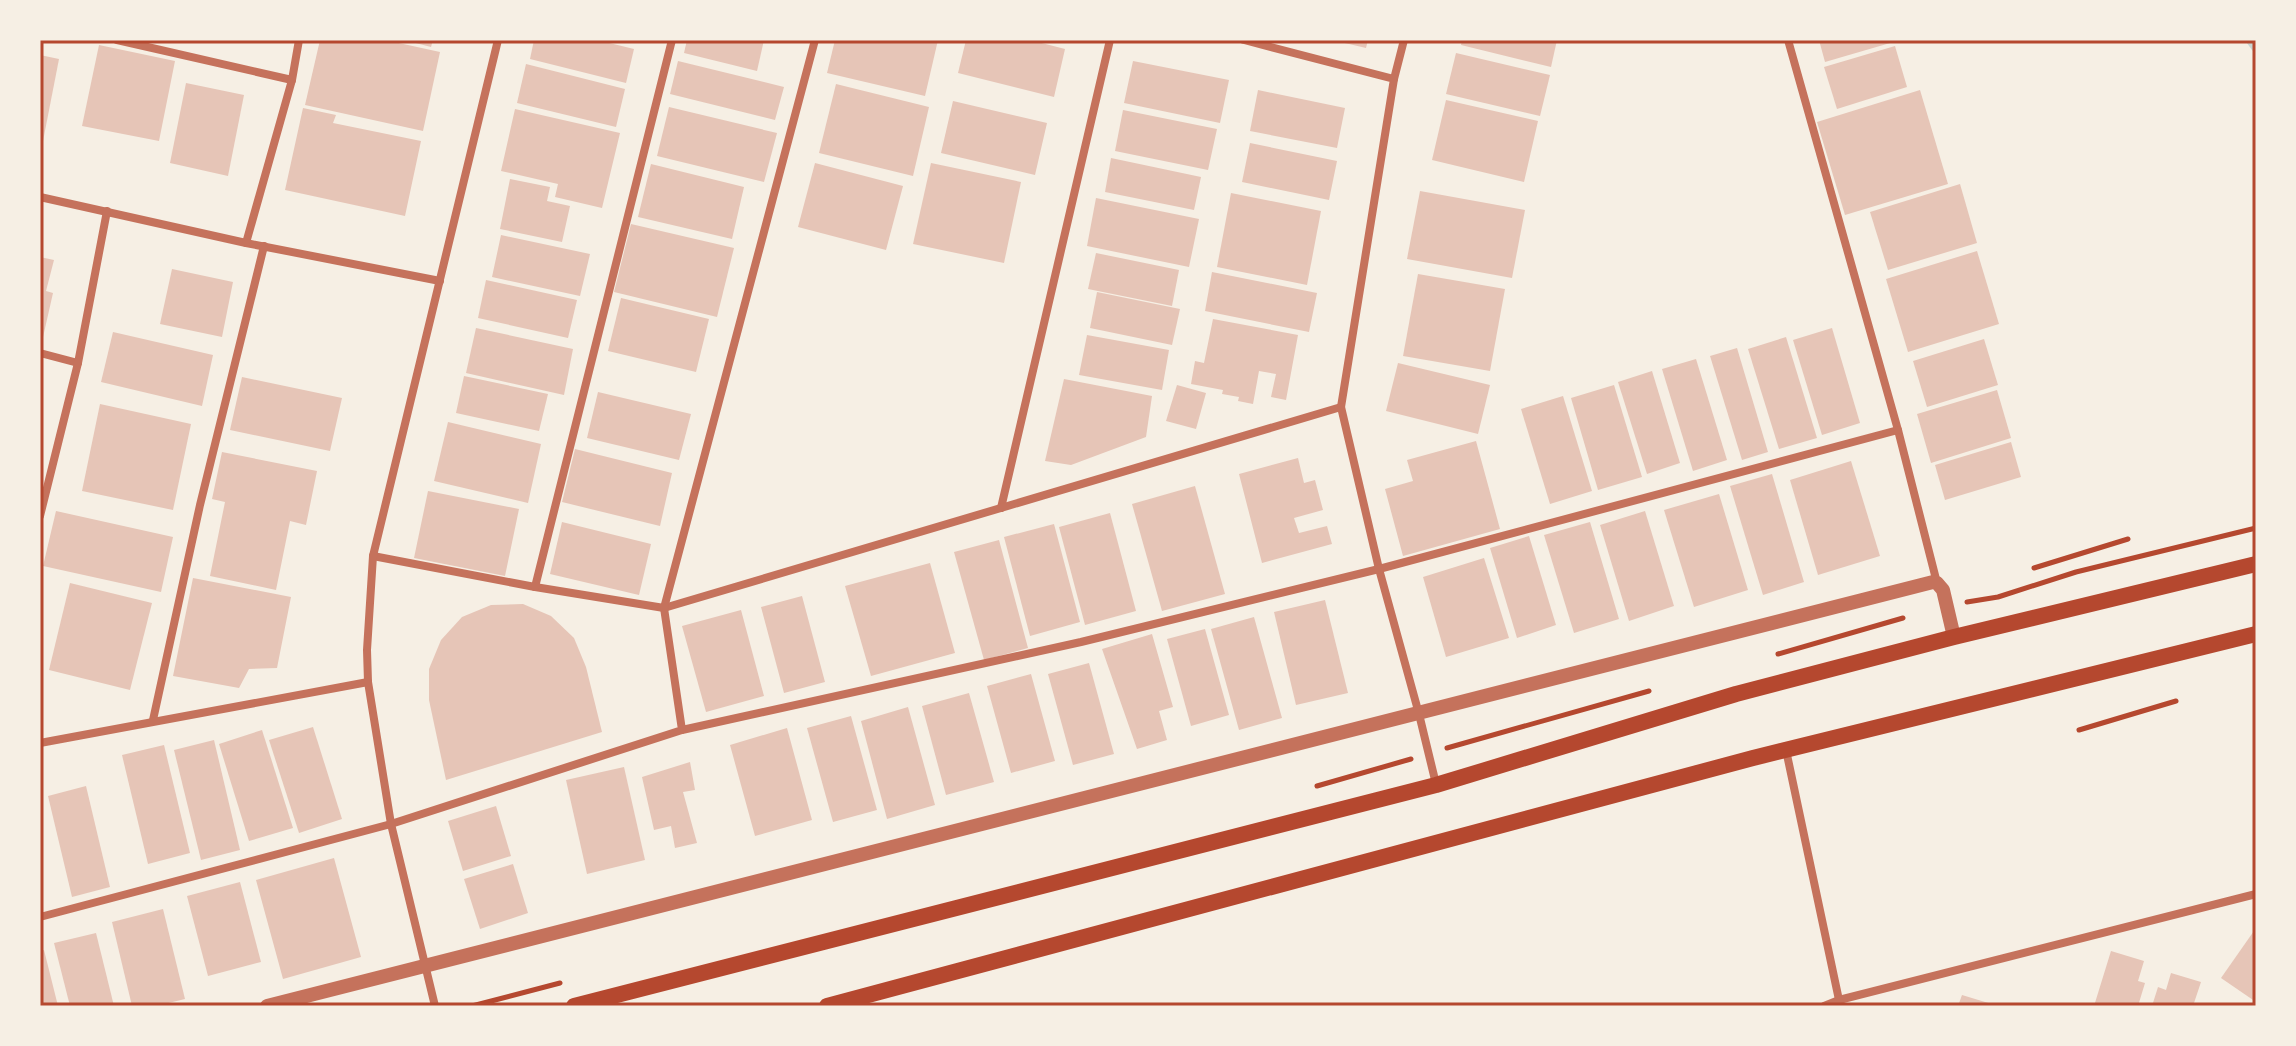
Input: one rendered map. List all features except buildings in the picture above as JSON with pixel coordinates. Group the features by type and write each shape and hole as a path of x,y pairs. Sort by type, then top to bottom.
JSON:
{"main road":[{"path":"574,1006 1436,785 1736,694 1954,637 2256,564"},
{"path":"827,1006 1786,750 2256,634"}],"street":[{"path":"117,40 292,80"},
{"path":"246,243 292,80 299,40"},
{"path":"435,1006 391,824 368,682 373,556 498,40"},
{"path":"535,587 672,40"},
{"path":"682,730 664,608 815,40"},
{"path":"1001,508 1110,40"},
{"path":"1244,40 1394,79"},
{"path":"1404,40 1394,79 1341,407 1379,569 1436,785"},
{"path":"1788,40 1954,637"},
{"path":"40,197 246,243 440,281"},
{"path":"40,516 78,363 107,211"},
{"path":"153,720 200,505 264,246"},
{"path":"40,353 78,363"},
{"path":"373,556 664,608 1341,407"},
{"path":"40,917 391,824 682,730 1081,642 1379,569 1898,430"},
{"path":"267,1006 1937,583"},
{"path":"40,743 368,682"},
{"path":"1786,750 1839,1000"},
{"path":"1824,1006 2256,894"}],"path":[{"path":"1763,658 1946,606 1998,597 2076,572 2256,528"},
{"path":"2034,568 2128,539"},
{"path":"1310,788 1657,688"},
{"path":"2079,730 2176,701"},
{"path":"472,1006 564,982"}],"waterway":[{"path":"2251,40 2256,47"}]}
